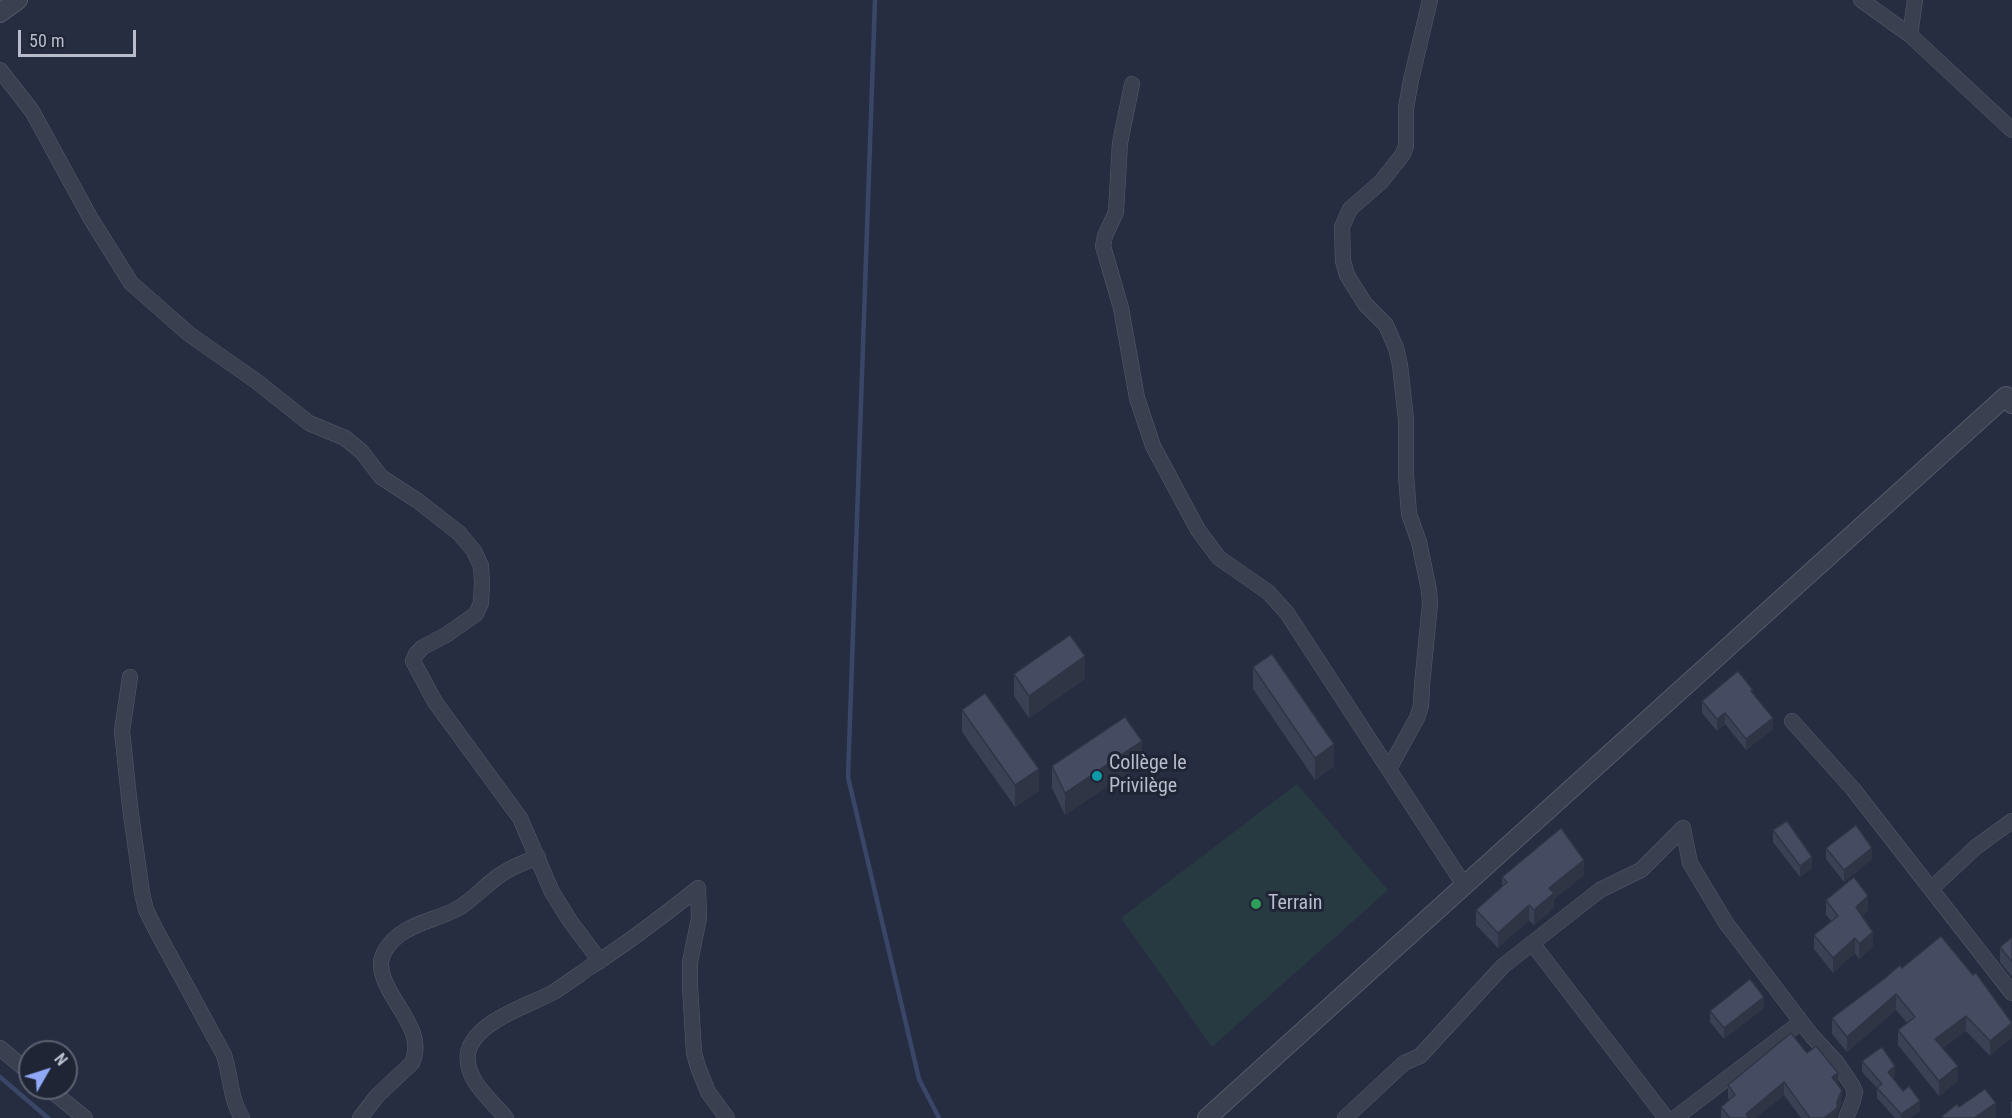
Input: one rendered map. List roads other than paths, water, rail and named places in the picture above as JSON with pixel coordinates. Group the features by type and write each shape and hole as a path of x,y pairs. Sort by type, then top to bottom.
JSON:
{"street":[{"path":"0,13 18,0"},
{"path":"1389,769 1417,718 1421,706 1430,597 1426,566 1409,514 1406,420 1396,348 1386,325 1365,304 1347,275 1343,261 1342,227 1350,209 1380,182 1403,154 1406,146 1406,108 1409,89 1430,0"},
{"path":"1861,0 1910,35 2012,130"},
{"path":"1910,35 1915,0"},
{"path":"0,70 32,111 91,219 131,284 189,334 256,381 309,423 345,438 362,452 381,477 418,501 459,533 474,551 481,566 482,583 481,603 476,614 423,647 416,654 413,662 435,702 520,818 552,892 600,961"},
{"path":"1132,84 1120,142 1116,212 1103,246 1121,308 1137,398 1153,446 1198,530 1211,549 1219,558 1268,592 1287,613 1464,885"},
{"path":"1207,1118 2010,397"},
{"path":"130,677 122,730 130,807 146,910 224,1055 232,1097 242,1118"},
{"path":"1792,721 1853,789 2012,993"},
{"path":"1931,889 1976,847 2012,821"},
{"path":"1345,1118 1404,1063 1420,1056 1492,976 1600,890 1641,870 1683,828 1690,863 1726,923 1852,1085 1855,1092 1846,1118"},
{"path":"360,1118 377,1096 412,1063 417,1045 413,1032 384,979 381,965 383,954 392,941 413,926 459,907 503,873 538,857"},
{"path":"506,1118 488,1100 471,1073 468,1050 474,1039 493,1021 553,992 649,928 698,888 699,918 690,962 694,1053 708,1092 728,1118"},
{"path":"1532,943 1666,1118"},
{"path":"1675,1118 1801,1022"},
{"path":"0,1048 18,1063"},
{"path":"63,1100 85,1118"}],"waterway":[{"path":"875,0 848,777 919,1079 939,1118"},
{"path":"0,1077 48,1118"}],"place":[{"name":"Collège le Privilège","path":"1097,776"},
{"name":"Terrain","path":"1256,904"}]}
